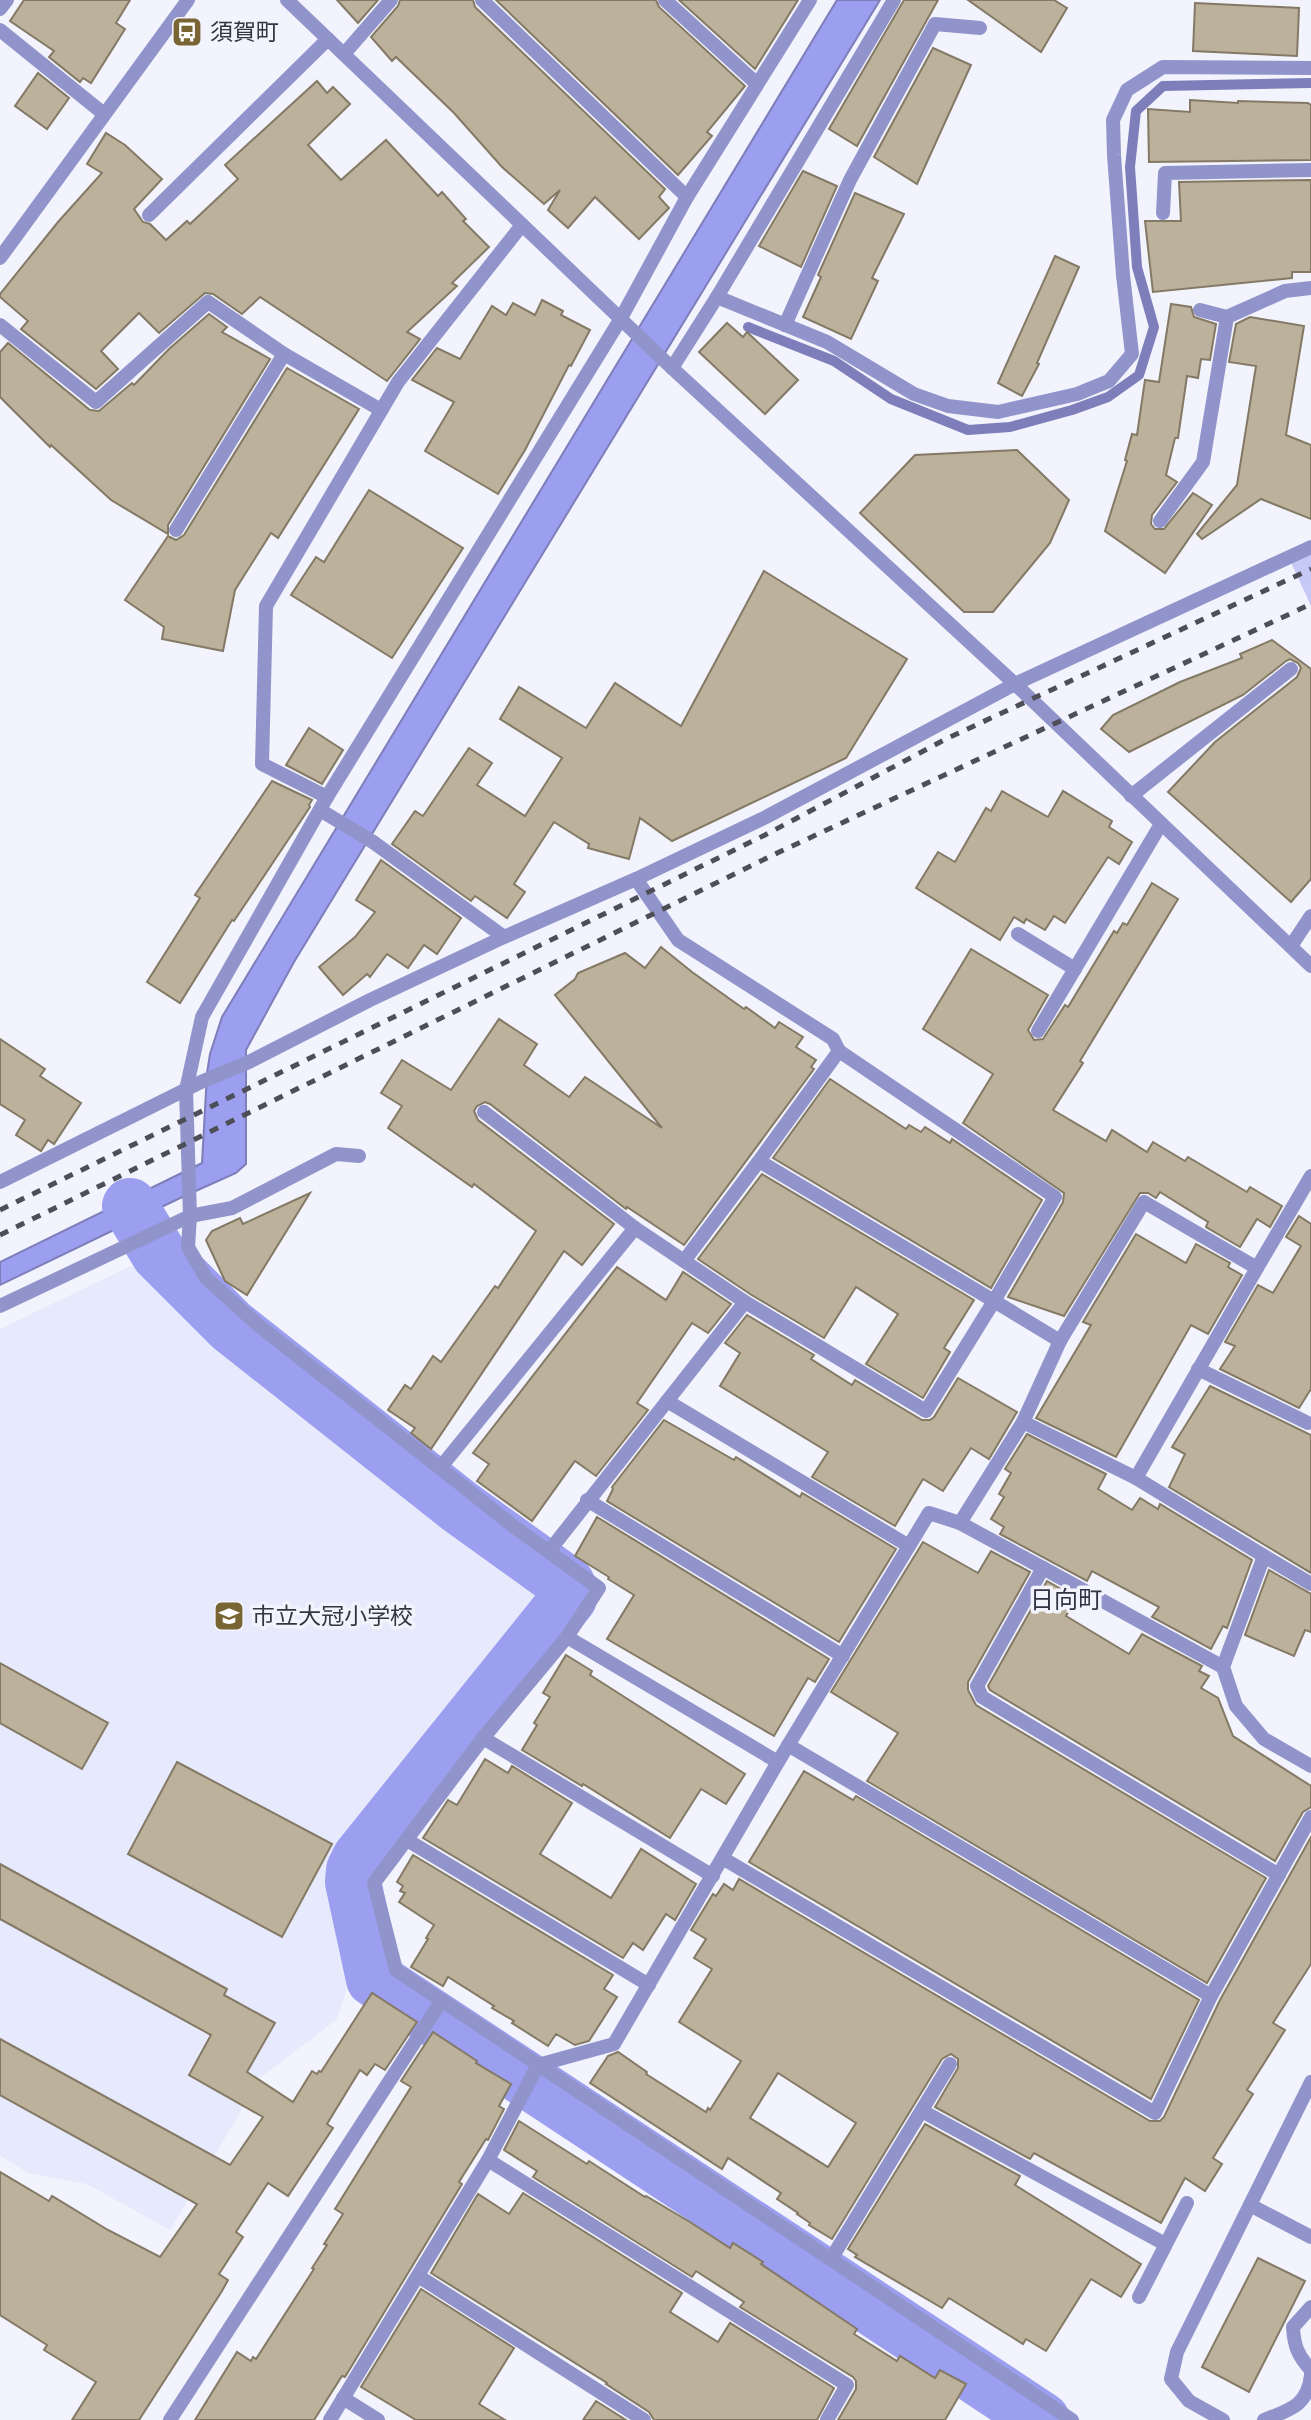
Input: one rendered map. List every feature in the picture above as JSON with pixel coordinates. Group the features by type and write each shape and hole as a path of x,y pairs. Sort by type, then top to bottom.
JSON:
{"street":[{"path":"0,9 7,0"},
{"path":"0,258 188,0"},
{"path":"287,0 620,320 1014,684 1311,966"},
{"path":"344,54 391,0"},
{"path":"482,0 687,197"},
{"path":"665,0 757,84"},
{"path":"810,0 687,197 620,320 323,803 202,1017 186,1090 190,1196 188,1247 206,1278 258,1325 513,1526 550,1550 599,1588 567,1637 482,1738 374,1883 396,1970 435,2012 536,2069 831,2259 1072,2420"},
{"path":"671,368 717,297 894,0"},
{"path":"785,325 850,180 934,24 980,28"},
{"path":"0,30 104,114"},
{"path":"149,215 328,39"},
{"path":"717,297 827,342 914,394 948,406 998,412 1077,394 1109,381 1132,354 1123,275 1113,120 1127,90 1163,67 1311,68"},
{"path":"1163,213 1165,173 1311,170"},
{"path":"504,937 323,803 262,764 266,606 398,382 522,225"},
{"path":"1200,310 1227,317 1285,290 1311,288"},
{"path":"0,325 96,402 208,302 284,354 381,410"},
{"path":"1160,520 1203,462 1227,317"},
{"path":"176,530 284,354"},
{"path":"0,1182 201,1082 249,1062 370,1000 504,937 636,880 766,817 1014,684 1311,547"},
{"path":"1131,796 1291,669"},
{"path":"1038,1031 1161,824"},
{"path":"484,1112 635,1228 745,1302 926,1411 1055,1197 839,1051 833,1039 678,940 636,880"},
{"path":"1291,946 1311,916"},
{"path":"1018,934 1075,969"},
{"path":"684,1261 839,1051"},
{"path":"0,1306 190,1216 232,1208 336,1154 359,1156"},
{"path":"759,1161 1060,1341"},
{"path":"1136,1478 1257,1268 1304,1202 1311,1177"},
{"path":"960,1523 1023,1422 1060,1341 1144,1202 1257,1268"},
{"path":"440,1468 635,1228"},
{"path":"550,1550 745,1302"},
{"path":"1198,1370 1308,1423"},
{"path":"667,1401 909,1546"},
{"path":"1023,1422 1136,1478 1311,1584"},
{"path":"587,1500 842,1656"},
{"path":"330,2420 488,2160 536,2069 614,2044 788,1745 929,1513 960,1523 1223,1667"},
{"path":"1264,1556 1223,1667 1236,1706 1264,1739 1311,1766"},
{"path":"1043,1569 977,1686 982,1697 1279,1875"},
{"path":"567,1637 778,1762"},
{"path":"482,1738 713,1876"},
{"path":"788,1745 1211,1996"},
{"path":"723,1859 1155,2113 1211,1996 1311,1817"},
{"path":"407,1840 649,1985"},
{"path":"170,2420 435,2012"},
{"path":"831,2259 950,2064"},
{"path":"1223,2420 1189,2401 1171,2379 1177,2352 1311,2082"},
{"path":"922,2111 1166,2245"},
{"path":"488,2160 847,2385 827,2420"},
{"path":"1139,2297 1188,2203"},
{"path":"1250,2205 1311,2237"},
{"path":"418,2276 644,2420"},
{"path":"1264,2420 1304,2400 1310,2385 1311,2372 1294,2346 1293,2327 1311,2306"},
{"path":"344,2398 378,2420"}],"shaded area":[{"path":"1311,547 1311,606 1289,558"},
{"path":"146,1265 542,1583 548,1602 439,1742 338,1865 356,1964 336,2020 261,2077 170,2230 87,2184 28,2173 0,2155 0,1329 131,1266"}],"water":[{"path":"837,0 880,0 294,962 246,1050 246,1164 236,1173 0,1285 0,1262 202,1163 207,1073 222,1017"}],"building":[{"path":"24,0 130,0 116,23 125,29 91,83 83,78 80,82 49,57 54,51 10,21"},
{"path":"337,0 378,0 358,23"},
{"path":"400,0 473,0 475,7 665,189 659,197 669,208 639,239 595,197 568,228 548,210 560,190 544,204 502,167 454,113 396,57 392,61 371,37 398,6"},
{"path":"496,0 656,0 659,7 745,86 707,132 712,136 678,175"},
{"path":"679,0 798,0 755,69"},
{"path":"904,0 938,0 857,146 829,129"},
{"path":"968,0 1054,0 1067,8 1041,52"},
{"path":"1195,3 1299,8 1297,56 1193,51"},
{"path":"933,48 971,65 917,184 874,157"},
{"path":"38,73 69,98 47,129 15,106"},
{"path":"317,81 327,93 333,87 350,104 308,145 341,180 386,140 438,196 442,192 466,219 463,221 489,247 452,283 457,286 407,332 420,339 387,381 260,297 242,314 213,294 205,293 159,333 139,313 101,351 118,369 96,389 21,329 28,321 0,297 0,294 102,173 87,164 106,133 125,145 162,179 134,209 143,222 150,224 166,240 187,221 190,224 238,179 225,165"},
{"path":"1190,100 1308,103 1311,105 1311,160 1149,162 1148,109 1190,112"},
{"path":"803,171 837,186 801,267 759,246"},
{"path":"1311,180 1311,272 1292,272 1292,278 1153,292 1145,221 1181,221 1179,182"},
{"path":"855,193 904,214 872,278 878,281 851,339 803,317 821,277 818,275"},
{"path":"1055,256 1079,267 1037,363 1039,364 1022,396 998,383"},
{"path":"542,300 563,311 561,315 590,330 498,494 425,451 454,402 412,380 437,348 460,359 492,306 506,315 513,303 535,315"},
{"path":"1171,304 1191,307 1194,317 1216,324 1210,360 1201,359 1198,378 1187,376 1178,438 1175,438 1166,475 1177,482 1152,515 1151,524 1155,529 1164,529 1193,493 1212,505 1165,573 1105,531 1127,461 1125,460 1132,434 1137,435 1145,380 1159,382"},
{"path":"209,314 227,327 222,332 270,359 168,525 168,534 111,500 51,445 50,447 0,397 0,352 8,343 90,410 99,411 132,383 134,385"},
{"path":"1250,317 1304,326 1286,435 1311,445 1311,519 1261,499 1202,539 1197,534 1237,485 1256,366 1229,362 1236,324"},
{"path":"727,323 743,337 747,332 798,380 765,414 699,352"},
{"path":"287,368 359,409 278,538 271,533 235,590 223,651 162,639 164,627 125,600 168,536 176,540 184,535"},
{"path":"1017,450 1069,500 1050,543 993,612 964,612 860,513 915,455"},
{"path":"369,490 463,548 392,658 291,595 316,557 324,562"},
{"path":"764,571 907,659 846,758 672,841 640,818 629,859 588,848 589,844 554,822 514,884 525,892 507,918 475,896 471,901 392,844 415,811 423,816 469,748 492,763 477,785 525,816 562,758 500,719 519,687 586,728 615,683 681,726"},
{"path":"1272,640 1311,669 1311,879 1291,902 1168,792 1215,742 1297,677 1301,668 1298,663 1290,659 1286,661 1243,695 1129,752 1101,729 1113,715 1180,682 1242,658 1240,654"},
{"path":"309,728 343,750 322,784 286,765"},
{"path":"272,781 312,800 310,807 234,921 232,920 180,1003 147,982 200,898 195,895"},
{"path":"1002,791 1048,817 1063,791 1112,821 1109,827 1132,842 1119,864 1108,857 1065,923 1054,916 1045,930 1026,919 1024,923 1014,917 1000,940 916,888 938,852 955,862 986,808 991,811"},
{"path":"381,860 461,918 437,954 424,945 408,968 387,954 370,977 367,974 343,995 319,967 355,937 375,912 356,900"},
{"path":"1152,883 1178,899 1053,1110 1106,1141 1112,1130 1147,1152 1153,1142 1185,1161 1188,1157 1247,1192 1250,1187 1282,1206 1270,1227 1257,1219 1240,1247 1206,1227 1208,1222 1160,1192 1156,1198 1148,1193 1140,1193 1064,1316 1008,1297 1063,1202 1064,1193 963,1123 993,1074 923,1029 971,949 1048,995 1028,1030 1034,1040 1043,1039 1065,1005 1068,1007 1114,931 1117,933 1123,923 1127,925"},
{"path":"661,947 744,1009 746,1007 775,1028 779,1022 803,1037 796,1047 816,1060 811,1067 814,1069 684,1245 627,1207 626,1209 490,1104 485,1102 477,1106 474,1111 478,1120 614,1224 582,1265 564,1251 431,1449 411,1433 415,1428 388,1410 405,1385 411,1389 433,1356 441,1362 495,1286 498,1288 536,1231 474,1184 472,1187 388,1128 402,1106 381,1093 402,1060 451,1090 499,1019 537,1044 524,1065 569,1097 585,1077 662,1128 555,995 575,979 578,973 625,953 645,968"},
{"path":"0,1039 45,1069 40,1076 81,1103 54,1144 48,1140 41,1151 16,1135 25,1120 0,1104"},
{"path":"830,1079 906,1129 909,1125 921,1132 925,1127 950,1143 952,1139 1042,1200 991,1288 773,1158"},
{"path":"762,1174 974,1300 944,1348 950,1352 923,1398 866,1364 898,1314 856,1287 824,1338 698,1259"},
{"path":"310,1193 247,1295 225,1281 206,1240 212,1231 240,1218 243,1224"},
{"path":"1299,1216 1311,1224 1311,1389 1299,1408 1220,1369 1235,1346 1225,1342 1258,1285 1273,1293 1301,1246 1286,1237"},
{"path":"1136,1234 1186,1263 1196,1244 1230,1263 1228,1267 1242,1275 1208,1334 1191,1325 1116,1457 1036,1418 1091,1325 1083,1322"},
{"path":"617,1267 666,1300 683,1272 731,1304 708,1333 692,1323 637,1403 648,1410 596,1476 575,1461 532,1521 477,1481 489,1464 473,1453"},
{"path":"747,1315 814,1355 811,1359 852,1385 855,1380 922,1420 934,1417 958,1378 1017,1412 989,1459 971,1448 943,1491 923,1479 895,1526 812,1477 828,1452 720,1386 740,1353 725,1343"},
{"path":"1210,1386 1311,1435 1311,1573 1169,1487 1185,1454 1172,1447"},
{"path":"664,1420 734,1460 736,1457 800,1497 802,1493 896,1549 839,1642 607,1501 612,1487"},
{"path":"1027,1434 1106,1474 1098,1489 1132,1510 1140,1498 1158,1509 1160,1504 1252,1560 1227,1628 1223,1626 1211,1649 1152,1617 1159,1607 1092,1571 1087,1581 1000,1534 1004,1527 991,1519 1004,1497 999,1494 1011,1473 1005,1469"},
{"path":"597,1517 829,1659 815,1682 808,1678 774,1736 607,1639 634,1595 575,1556"},
{"path":"923,1542 978,1573 991,1551 1030,1572 968,1682 968,1690 976,1705 1266,1878 1207,1983 867,1781 898,1733 831,1692"},
{"path":"1269,1570 1311,1594 1311,1632 1305,1630 1294,1656 1245,1635"},
{"path":"1047,1581 1077,1598 1066,1616 1129,1654 1142,1634 1202,1666 1199,1671 1209,1676 1201,1688 1218,1698 1233,1736 1311,1786 1311,1807 1303,1812 1275,1861 990,1690 988,1686"},
{"path":"566,1655 592,1671 590,1675 745,1774 726,1804 701,1789 670,1838 522,1750 550,1697 543,1693"},
{"path":"0,1663 108,1723 82,1769 0,1723"},
{"path":"485,1759 508,1773 512,1766 572,1803 540,1854 611,1898 641,1849 696,1884 675,1920 666,1914 643,1950 633,1943 623,1958 423,1838 448,1800 457,1805"},
{"path":"177,1762 332,1844 282,1937 128,1854"},
{"path":"804,1771 853,1800 856,1796 1199,2000 1151,2099 749,1862"},
{"path":"1311,1837 1311,1964 1273,2023 1285,2030 1247,2090 1253,2094 1213,2158 1222,2164 1205,2191 1185,2178 1161,2223 1034,2153 1030,2159 935,2107 958,2068 958,2059 951,2054 942,2059 832,2239 809,2225 798,2213 777,2199 781,2193 728,2158 722,2169 590,2083 608,2056 618,2052 647,2072 646,2074 706,2112 708,2108 710,2110 741,2061 679,2022 712,1969 694,1958 706,1939 691,1930 713,1894 716,1896 724,1884 733,1890 739,1879 1150,2121 1160,2121 1164,2117 1220,2000","holes":["778,2073 856,2123 828,2167 750,2118"]},
{"path":"413,1855 613,1975 604,1989 617,1997 589,2041 575,2045 556,2034 548,2046 512,2023 514,2021 492,2008 494,2006 448,1977 443,1986 411,1967 434,1925 399,1902 405,1893 400,1891 403,1886 397,1882"},
{"path":"0,1864 227,1989 224,1995 275,2023 247,2072 293,2102 312,2071 317,2074 321,2072 372,1993 417,2022 385,2070 375,2064 367,2075 360,2070 327,2124 333,2128 288,2196 268,2183 236,2232 243,2237 219,2274 228,2280 139,2420 72,2420 96,2382 44,2350 47,2345 0,2315 0,2172 49,2201 52,2196 160,2257 197,2204 0,2095 0,2039 230,2165 263,2117 189,2075 211,2035 0,1919"},
{"path":"433,2032 511,2084 499,2106 504,2109 488,2140 486,2139 459,2182 462,2184 345,2377 342,2376 314,2420 195,2420 237,2352 251,2361 253,2357 256,2359 314,2269 312,2268 327,2245 324,2244 343,2214 335,2209 411,2087 401,2081"},
{"path":"519,2121 730,2248 733,2243 763,2262 761,2264 857,2329 854,2334 897,2361 900,2356 935,2378 940,2370 966,2384 945,2420 838,2420 856,2389 853,2377 740,2307 744,2302 696,2271 692,2277 533,2177 537,2171 504,2150"},
{"path":"925,2124 1020,2176 1015,2185 1141,2264 1121,2297 1091,2279 1046,2351 1026,2339 1023,2344 949,2298 942,2308 855,2257 857,2255 848,2249"},
{"path":"523,2193 682,2293 670,2312 718,2342 730,2323 834,2388 817,2420 654,2420 649,2412 607,2383 431,2273 478,2194 509,2214"},
{"path":"1258,2258 1305,2281 1249,2392 1202,2367"},
{"path":"421,2289 514,2348 479,2404 505,2420 416,2420 361,2387"},
{"path":"596,2401 626,2420 583,2420"}],"waterway":[{"path":"748,327 834,361 891,399 968,430 1010,427 1108,397 1139,375 1154,327 1137,267 1130,167 1136,111 1163,86 1311,83"},
{"path":"130,1206 159,1254 231,1326 460,1507 567,1584 570,1591 569,1598 360,1858 354,1870 353,1882 374,1979 1042,2420"}],"railway":[{"path":"0,1210 765,835 946,739 1311,569"},
{"path":"0,1235 773,855 1311,604"}],"place":[{"name":"須賀町","path":"187,32"},
{"name":"市立大冠小学校","path":"229,1616"}],"district":[{"name":"日向町","path":"1066,1599"}]}
